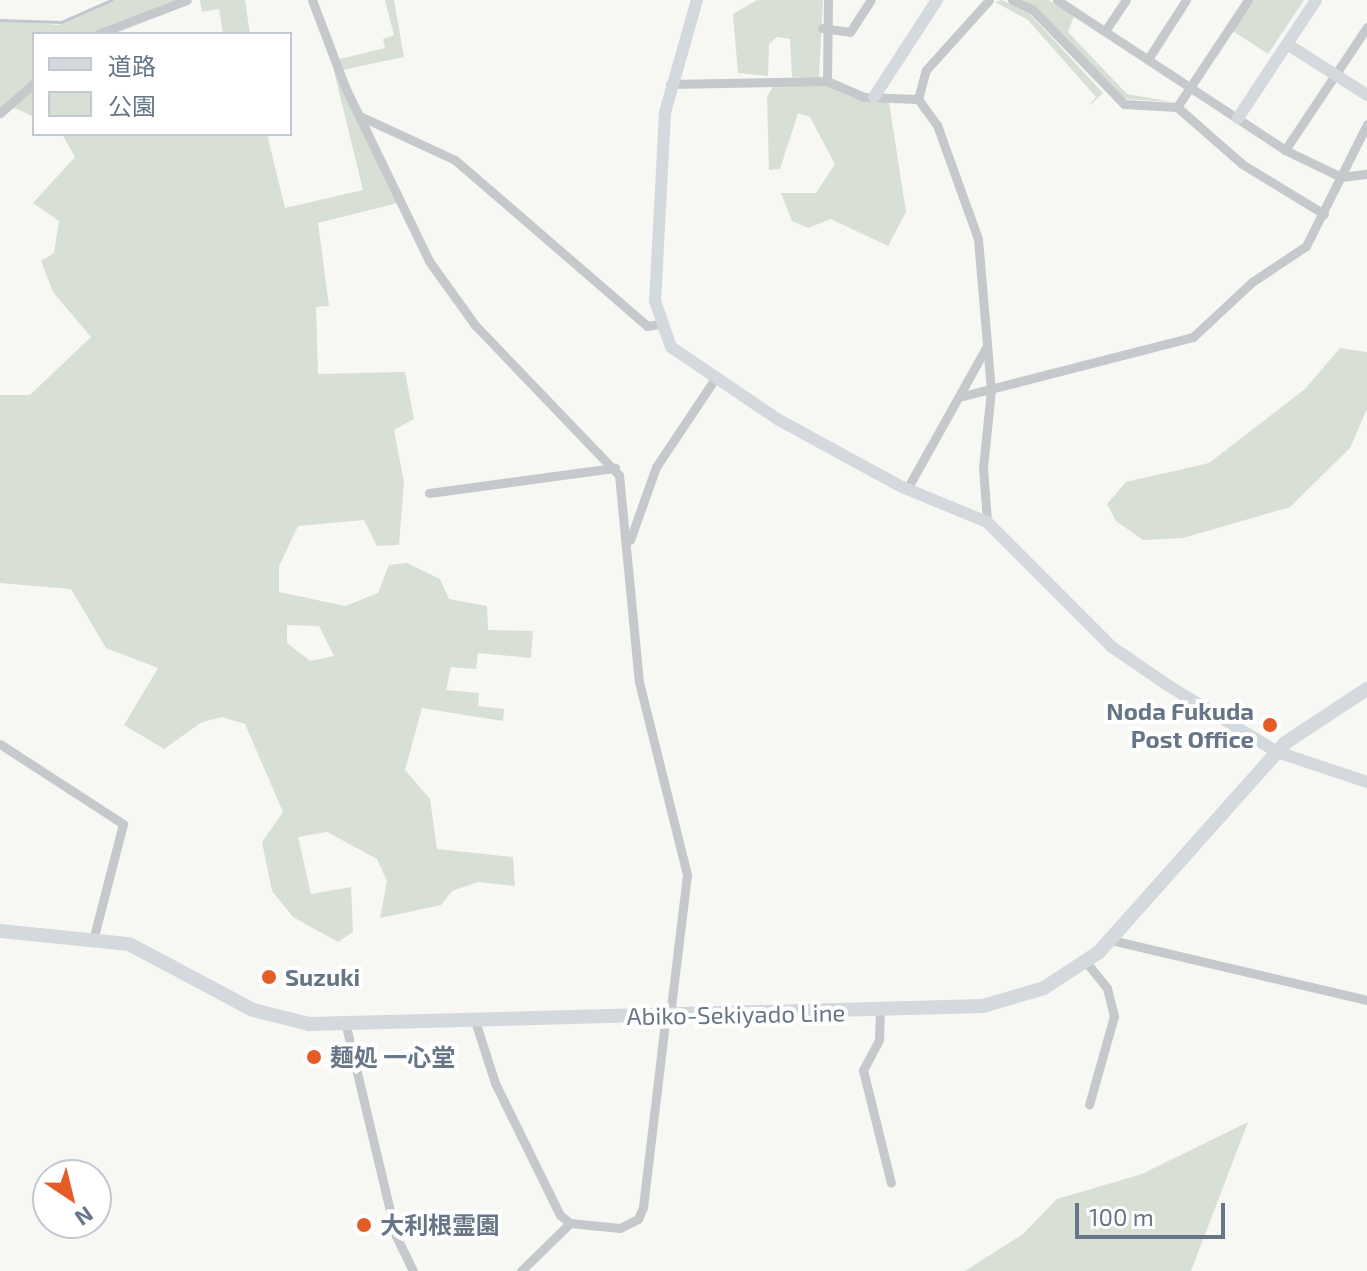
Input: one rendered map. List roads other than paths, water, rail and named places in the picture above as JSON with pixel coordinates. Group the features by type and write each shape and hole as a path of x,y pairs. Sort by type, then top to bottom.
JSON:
{"main road":[{"name":"Abiko-Sekiyado Line","path":"0,931 94,936 151,952 270,1016 345,1022 880,1010 996,1004 1044,988 1086,962 1111,940 1277,752 1367,689"}],"street":[{"path":"103,32 187,0"},
{"path":"312,0 362,117 454,297 615,468 629,543 639,682 687,875 638,1219 620,1228 570,1223 542,1182 474,1018"},
{"path":"697,0 670,84 658,324 679,355 714,380 907,489 987,522 1119,652 1277,752 1367,782"},
{"path":"827,81 822,28 828,0"},
{"path":"822,28 850,32 871,0"},
{"path":"874,97 937,0"},
{"path":"987,522 983,467 991,390 978,239 949,153 918,99 926,70 989,0"},
{"path":"1012,0 1033,10 1124,104 1177,107 1242,164 1324,214"},
{"path":"1105,31 1126,0"},
{"path":"1148,59 1186,0"},
{"path":"1177,107 1248,0"},
{"path":"1238,118 1316,0"},
{"path":"1061,1 1285,150 1341,177 1367,174"},
{"path":"1285,150 1367,27"},
{"path":"1287,44 1367,95"},
{"path":"670,84 827,81 874,97 918,99"},
{"path":"0,113 32,85"},
{"path":"362,117 455,160 647,326 658,324"},
{"path":"959,397 1185,342 1252,282 1298,256 1324,214 1367,124"},
{"path":"907,489 987,346"},
{"path":"629,543 656,467 714,380"},
{"path":"429,493 615,468"},
{"path":"0,744 123,824 94,936"},
{"path":"1111,940 1367,1000"},
{"path":"1086,962 1107,988 1114,1016 1089,1105"},
{"path":"880,1010 879,1040 863,1070 891,1183"},
{"path":"345,1022 396,1236 413,1271"},
{"path":"521,1271 570,1223"}],"waterway":[{"path":"0,20 61,22 111,0"}],"place":[{"name":"Noda Fukuda Post Office","path":"1270,725"},
{"name":"Suzuki","path":"269,977"},
{"name":"麺処 一心堂","path":"314,1057"},
{"name":"大利根霊園","path":"364,1225"}]}
